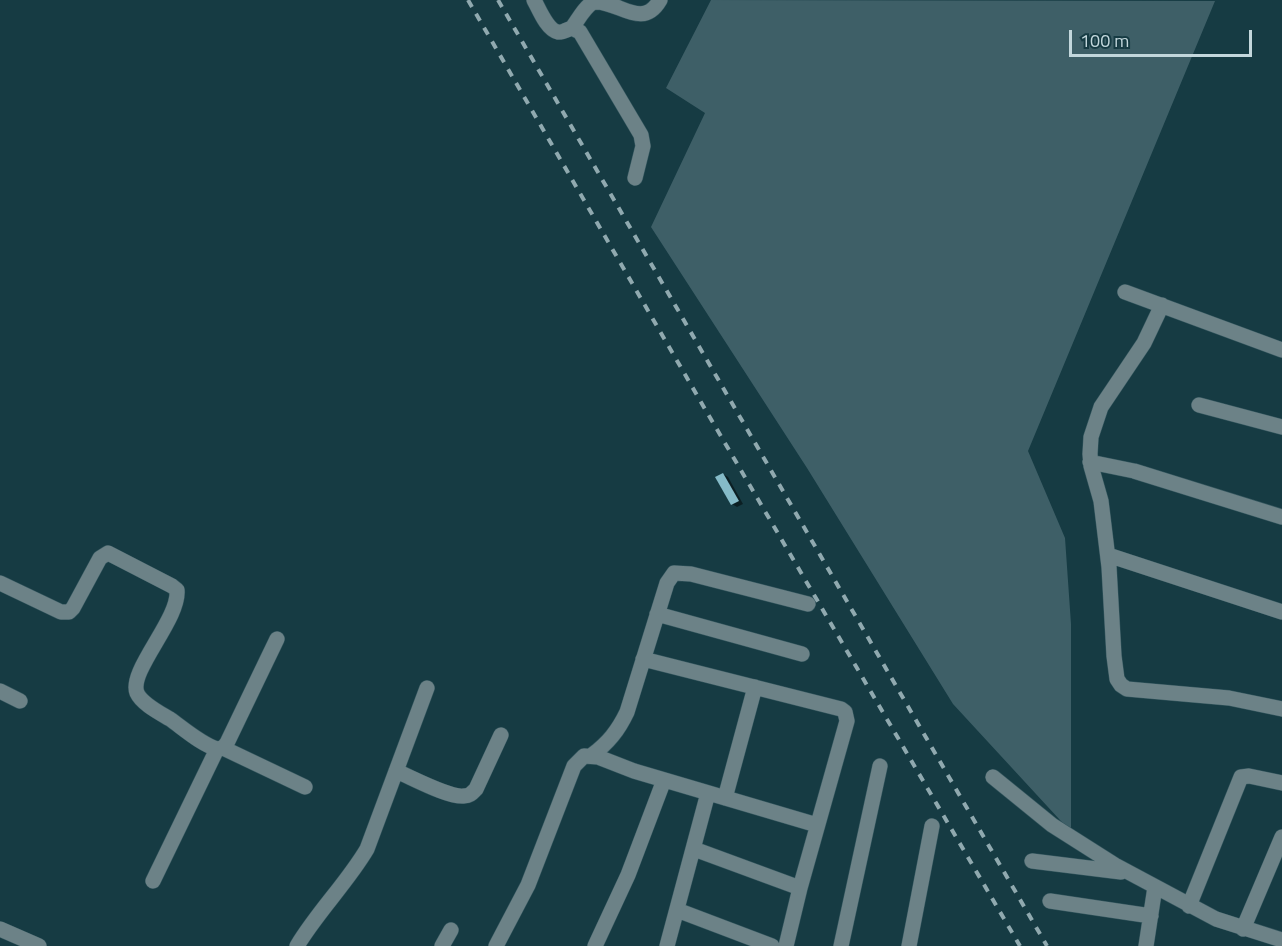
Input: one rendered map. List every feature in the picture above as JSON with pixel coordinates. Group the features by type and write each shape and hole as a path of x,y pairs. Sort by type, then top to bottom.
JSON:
{"street":[{"path":"534,0 544,19 555,31 561,32 572,28 588,7 595,2 604,0 639,12 647,12 653,10 660,0"},
{"path":"572,28 577,29 586,41 641,135 643,146 635,178"},
{"path":"1125,291 1282,350"},
{"path":"1162,305 1144,343 1101,407 1091,437 1090,462 1101,501 1108,555 1117,679 1127,689 1229,699 1282,709"},
{"path":"1199,405 1282,427"},
{"path":"1090,462 1134,471 1282,517"},
{"path":"0,583 61,612 69,612 100,558 108,553 172,586 177,590 176,606 141,671 136,684 137,692 143,700 158,711 220,749 305,787"},
{"path":"1108,555 1282,612"},
{"path":"592,755 609,742 619,730 627,712 669,578 674,573 680,572 808,604"},
{"path":"657,614 802,654"},
{"path":"153,881 277,639"},
{"path":"643,659 841,709 845,712 847,721 816,825 786,946"},
{"path":"725,798 755,687"},
{"path":"297,946 320,910 358,864 367,849 427,688"},
{"path":"0,691 20,701"},
{"path":"396,771 452,795 462,797 471,795 501,735"},
{"path":"496,946 528,885 574,766 584,756 592,755 664,780 816,825"},
{"path":"841,946 880,766"},
{"path":"1189,906 1241,777 1249,776 1282,783"},
{"path":"993,777 1052,825 1129,873 1215,920 1282,940"},
{"path":"595,946 628,875 664,780"},
{"path":"667,946 708,793"},
{"path":"909,946 932,826"},
{"path":"1243,929 1282,837"},
{"path":"694,849 800,888"},
{"path":"1032,861 1129,873"},
{"path":"1146,946 1155,887"},
{"path":"1050,901 1151,916"},
{"path":"677,910 772,946"},
{"path":"0,928 39,946"},
{"path":"442,946 451,930"}],"shaded area":[{"path":"711,0 1215,1 1028,451 1065,538 1071,624 1071,832 953,704 807,468 651,227 705,113 666,88"}],"building":[{"path":"723,473 739,501 731,505 715,477"}],"railway":[{"path":"468,0 1020,946"},
{"path":"498,0 1047,946"}]}
